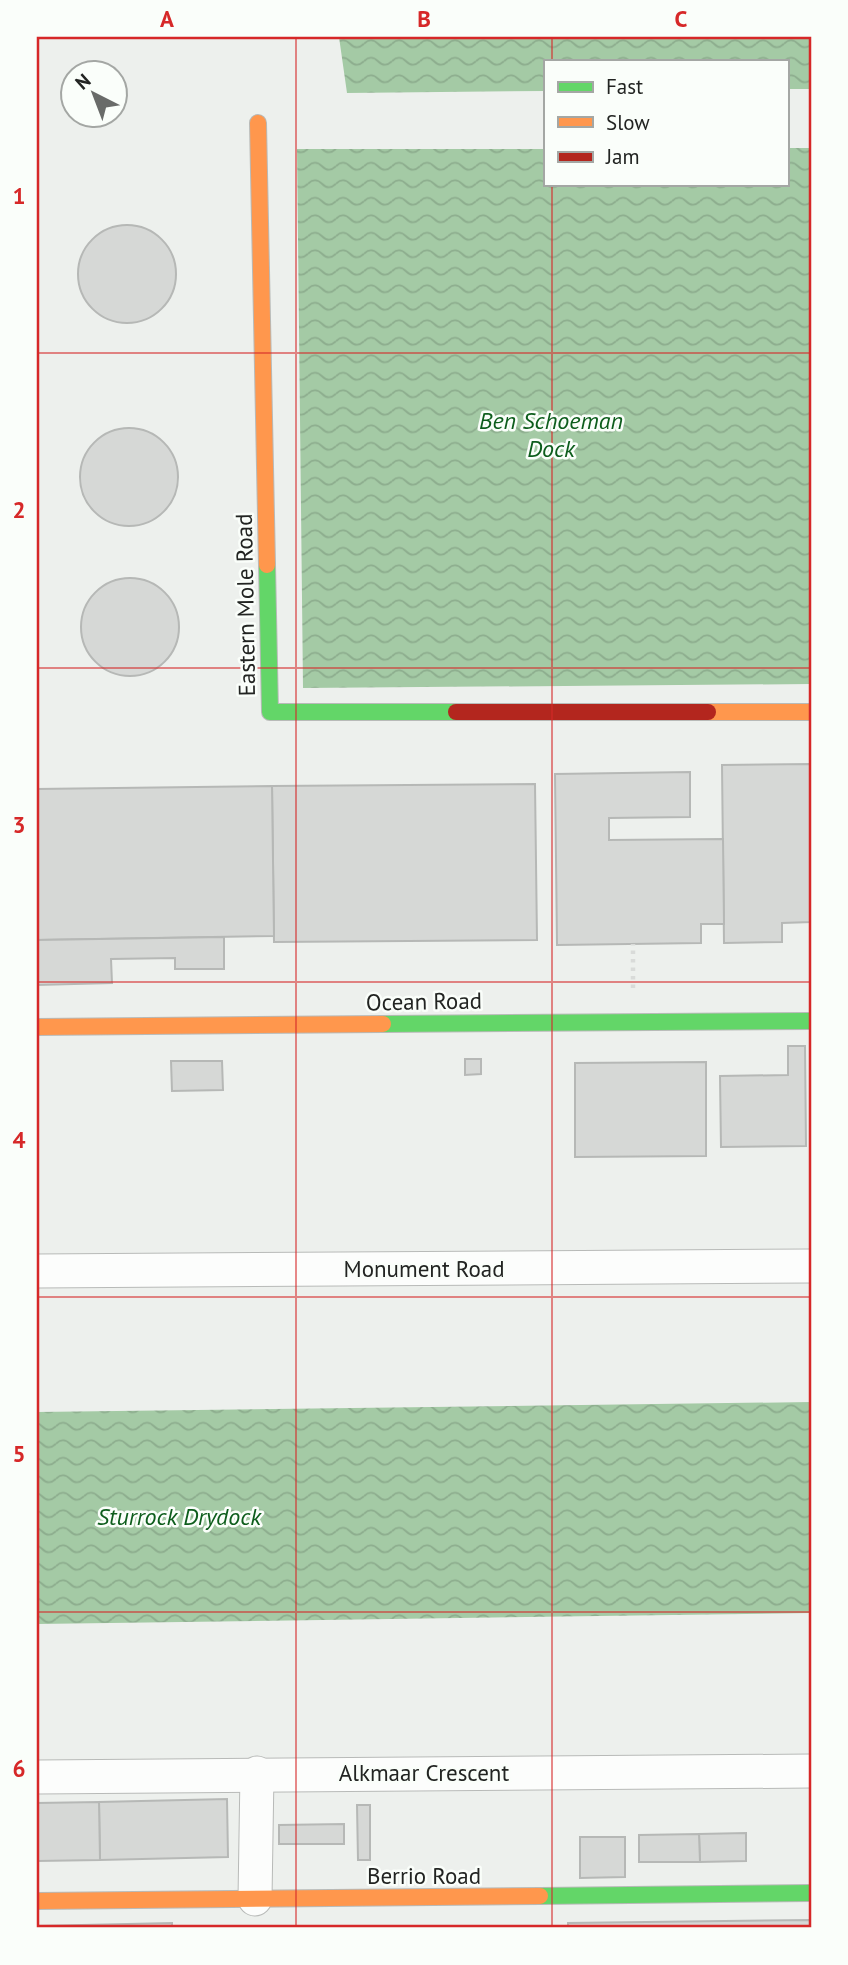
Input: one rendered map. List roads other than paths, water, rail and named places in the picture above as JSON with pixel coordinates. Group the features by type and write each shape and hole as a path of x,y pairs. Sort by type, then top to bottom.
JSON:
{"street":[{"name":"Eastern Mole Road","path":"258,123 270,712 811,712"},
{"name":"Ocean Road","path":"37,1027 811,1021"},
{"name":"Monument Road","path":"37,1271 811,1266"},
{"name":"Alkmaar Crescent","path":"37,1777 257,1773 811,1771"},
{"path":"255,1899 257,1773"},
{"name":"Berrio Road","path":"37,1901 811,1893"}],"water":[{"path":"339,37 811,37 811,89 788,89 788,60 544,60 544,91 347,93"},
{"name":"Ben Schoeman Dock","path":"788,148 811,148 811,684 303,688 297,149 544,149 544,186 788,186"},
{"name":"Sturrock Drydock","path":"811,1402 811,1613 37,1624 37,1412"}]}
